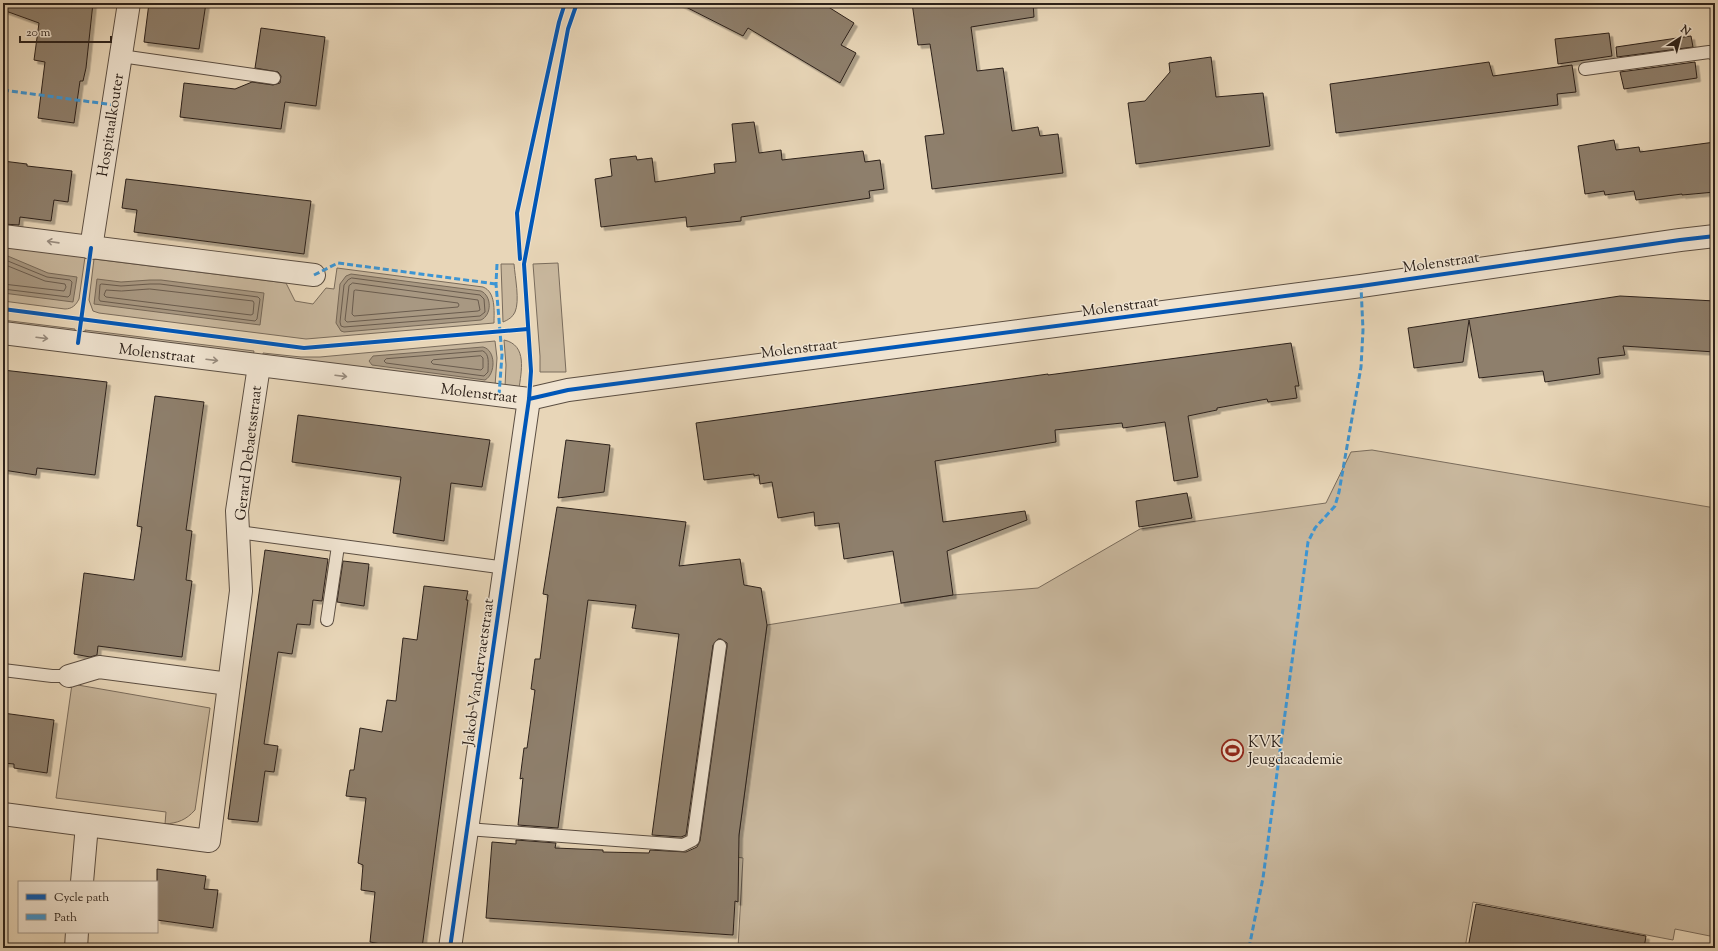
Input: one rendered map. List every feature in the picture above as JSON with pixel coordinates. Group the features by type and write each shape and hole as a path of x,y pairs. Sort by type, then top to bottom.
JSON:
{"street":[{"name":"Hospitaalkouter","path":"91,248 129,3"},
{"path":"3,236 314,275"},
{"name":"Molenstraat","path":"3,333 529,399 576,389 1353,287 1715,236"},
{"name":"Gerard Debaetsstraat","path":"3,814 209,841 241,591 237,511 259,366"},
{"name":"Jakob Vandervaetstraat","path":"450,948 506,568 529,399"},
{"path":"69,676 99,667 229,684"},
{"path":"82,881 87,825"},
{"path":"76,948 77,933"}],"lane":[{"path":"1585,69 1709,52 1715,54"},
{"path":"121,56 274,78"},
{"path":"238,532 506,568"},
{"path":"327,620 338,546"},
{"path":"467,829 684,845 693,840 720,646"},
{"path":"3,670 52,676 69,676"}],"shaded area":[{"path":"3,247 85,257 79,299 77,303 72,307 65,309 3,301"},
{"path":"94,259 286,283 295,301 313,304 326,288 334,289 337,268 483,287 487,289 492,297 494,323 306,339 99,313 93,311 89,300"},
{"path":"558,263 566,372 540,372 533,264"},
{"path":"501,264 514,264 517,295 514,314 503,322"},
{"path":"3,320 75,329 75,333 3,324"},
{"path":"85,330 254,351 253,356 85,334"},
{"path":"504,340 517,347 520,353 521,367 519,389 505,387 506,365"},
{"path":"495,341 497,358 495,386 263,357 263,353 301,357 320,357"},
{"name":"KVK Jeugdacademie","path":"1372,450 1715,508 1715,937 1675,929 1673,940 1473,902 1465,948 738,948 743,858 736,857 767,625 953,595 1038,588 1140,529 1326,503 1351,452"},
{"path":"72,684 210,708 195,810 192,813 182,820 165,824 166,812 56,798"}],"water":[{"path":"3,254 48,273 77,277 73,302 3,293"},
{"path":"351,274 481,291 485,293 489,301 489,310 485,318 481,320 344,332 341,331 336,323 340,284 346,276"},
{"path":"97,279 121,282 161,280 264,293 260,325 94,304"},
{"path":"483,347 490,353 493,362 491,373 485,380 372,365 369,361 373,356"}],"building":[{"path":"3,3 93,3 86,68 83,81 80,81 74,123 38,118 45,62 34,60 39,23 3,10"},
{"path":"149,3 206,3 199,49 144,42"},
{"path":"678,3 822,3 854,23 841,45 856,53 840,83 748,28 743,36"},
{"path":"912,3 1033,3 1034,17 971,27 977,71 1003,68 1012,131 1038,127 1040,136 1058,134 1063,173 932,189 925,136 944,134 930,44 918,45"},
{"path":"261,28 325,37 316,106 285,102 281,129 180,117 184,83 235,89 252,82 273,85 280,83 281,76 278,72 255,68"},
{"path":"1609,33 1612,56 1558,64 1555,39"},
{"path":"1691,36 1693,47 1617,57 1616,47"},
{"path":"1211,57 1216,97 1263,93 1270,146 1136,164 1128,103 1145,101 1170,72 1169,63"},
{"path":"1489,62 1493,76 1572,65 1576,92 1557,94 1558,105 1336,133 1330,84"},
{"path":"1695,62 1697,78 1624,89 1620,72"},
{"path":"754,122 759,153 781,150 782,160 863,151 865,162 880,160 884,189 869,191 870,198 741,217 741,221 687,227 686,217 601,227 595,179 612,176 610,159 636,156 637,160 652,158 655,182 715,173 714,164 736,162 732,124"},
{"path":"1614,140 1616,150 1639,147 1640,152 1715,142 1715,192 1682,194 1636,200 1634,191 1605,195 1604,191 1585,194 1578,146"},
{"path":"3,161 27,164 27,166 72,171 68,202 54,200 51,221 20,217 19,225 3,224"},
{"path":"126,179 311,201 304,254 134,232 137,210 122,208"},
{"path":"1620,296 1715,301 1715,352 1623,346 1625,355 1598,358 1600,374 1545,382 1543,371 1479,378 1469,320 1463,362 1414,368 1408,328"},
{"path":"1291,343 1299,386 1295,386 1297,398 1268,402 1267,399 1217,408 1217,410 1188,416 1198,477 1174,481 1165,422 1123,428 1122,423 1055,430 1056,442 935,461 943,522 1025,511 1027,520 947,551 953,595 901,603 893,551 844,559 839,523 815,526 814,512 778,518 772,482 760,484 759,475 754,476 754,474 704,480 696,423 1048,374"},
{"path":"3,370 107,382 95,475 37,468 36,475 3,470"},
{"path":"155,396 204,402 186,530 192,531 186,580 192,581 182,657 98,646 97,655 90,657 74,654 84,573 134,580 142,527 137,526"},
{"path":"298,415 490,440 482,487 451,483 444,541 393,533 401,477 292,462"},
{"path":"566,440 610,445 604,492 558,498"},
{"path":"1187,493 1192,518 1139,527 1136,501"},
{"path":"557,507 686,522 679,566 740,559 744,585 761,588 767,625 739,835 738,902 735,901 733,935 486,918 492,842 516,844 516,840 556,843 555,848 603,850 603,852 649,853 650,850 686,852 697,847 700,841 727,643 721,639 718,639 713,645 686,835 681,837 652,835 679,634 632,628 636,605 588,600 558,828 518,825 523,778 520,779 524,748 527,748 535,690 531,689 535,659 540,659 548,595 543,594"},
{"path":"265,550 328,559 322,601 313,600 310,625 297,624 292,654 278,652 264,744 278,746 274,772 265,771 258,822 228,819"},
{"path":"343,561 369,564 364,606 337,602"},
{"path":"424,586 468,591 466,600 468,600 422,948 380,948 381,944 370,942 375,892 361,890 363,865 358,863 366,798 346,796 350,770 354,770 360,728 382,732 387,700 396,701 403,638 417,640"},
{"path":"3,713 54,720 47,773 14,768 14,764 3,763"},
{"path":"157,869 206,876 204,889 218,890 213,928 158,920"},
{"path":"1476,904 1646,936 1644,948 1468,948"}],"marked path":[{"path":"3,90 114,105"},
{"path":"314,275 338,263 496,284"},
{"path":"497,264 496,284 502,355 499,395"},
{"path":"1249,948 1263,878 1308,542 1315,528 1335,506 1339,492 1361,367 1363,330 1361,286"}],"cycle path":[{"path":"520,259 517,213 559,22 565,3"},
{"path":"450,948 529,399 531,371 524,264 568,29 577,3"},
{"path":"529,399 568,390 1361,286 1715,236"},
{"path":"78,343 91,248"},
{"path":"3,309 304,348 528,329"}],"place":[{"name":"KVK Jeugdacademie","path":"1232,751"}]}
